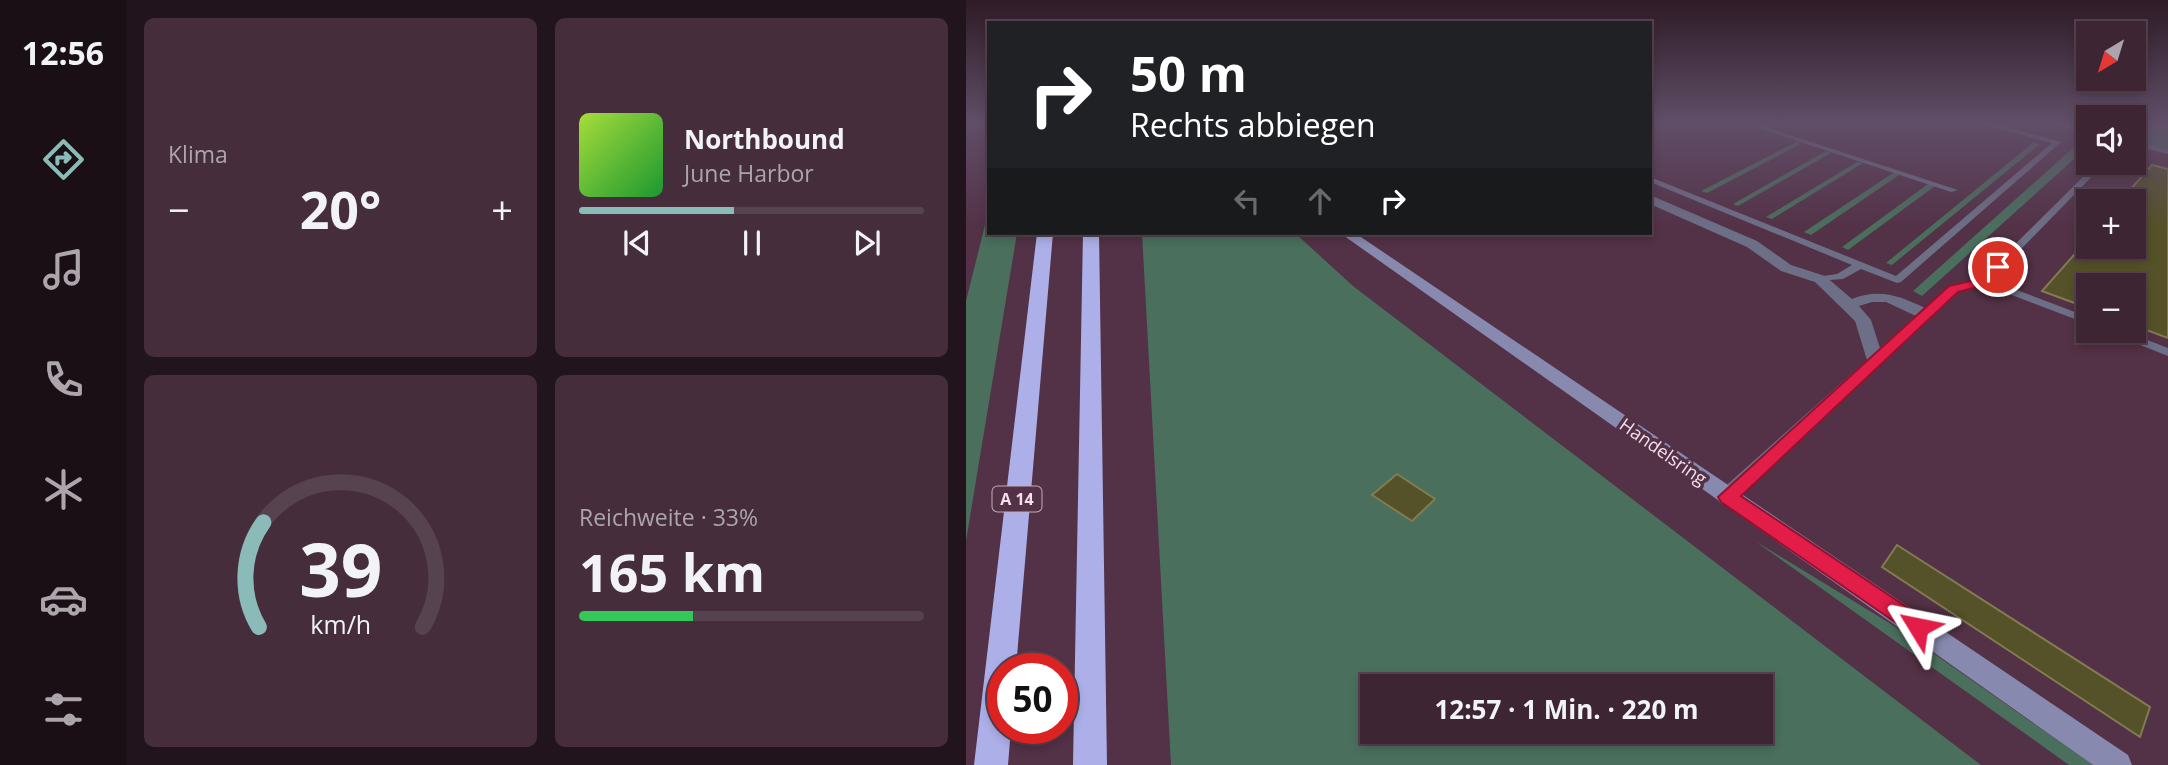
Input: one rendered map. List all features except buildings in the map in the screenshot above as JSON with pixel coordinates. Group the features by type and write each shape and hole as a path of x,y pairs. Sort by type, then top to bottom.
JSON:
{"highway":[{"name":"A 14","path":"991,765 1045,235"},
{"path":"1090,765 1091,235"}],"main road":[{"name":"Handelsring","path":"1350,235 2118,765"}],"street":[{"path":"1652,200 1752,244 1780,271 1820,279 1863,320 1876,363"},
{"path":"1727,497 1930,311 1879,295 1868,296 1850,305"}],"lane":[{"path":"1857,159 1954,190"},
{"path":"1652,180 1897,280 2038,159"},
{"path":"1930,311 1953,289 1984,281 2089,175"},
{"path":"1820,279 1839,277 1860,265"},
{"path":"1984,281 2076,316"},
{"path":"2145,343 2168,352"}],"green space":[{"path":"1764,159 1773,159 1707,193 1701,191"},
{"path":"1812,159 1821,159 1738,206 1733,204"},
{"path":"2014,159 2022,159 1892,265 1886,263"},
{"path":"2061,159 2074,159 1922,296 1913,291"},
{"path":"1857,162 1863,163 1772,219 1766,217"},
{"path":"1893,173 1899,175 1811,235 1804,232"},
{"path":"1928,184 1935,186 1848,250 1842,247"},
{"path":"987,217 987,235 1017,235 966,541 966,301"},
{"path":"1142,235 1297,235 1353,286 1981,765 1171,765"},
{"path":"1755,541 1896,627 2093,765 2069,765"}],"route":[{"path":"1918,627 1727,497 1876,363 1953,289 1984,281 1998,267"}]}
